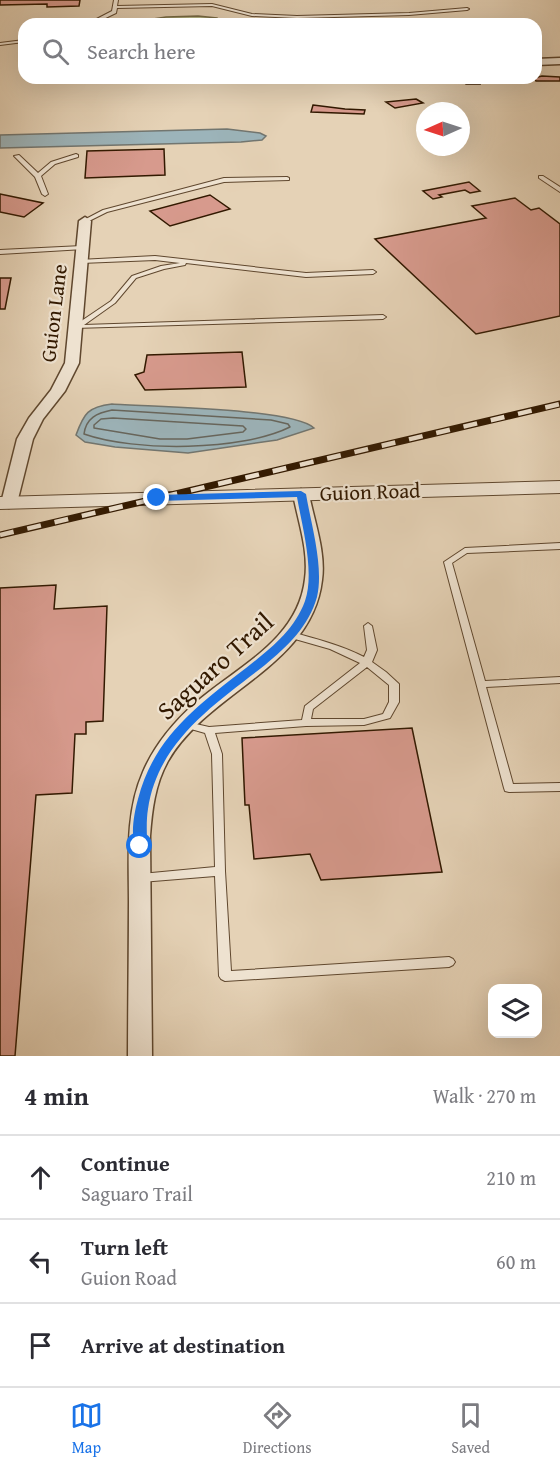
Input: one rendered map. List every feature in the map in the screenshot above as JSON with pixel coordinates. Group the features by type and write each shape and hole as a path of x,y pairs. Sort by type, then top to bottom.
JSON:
{"street":[{"path":"542,62 560,62"},
{"name":"Guion Lane","path":"5,503 25,439 69,373 72,363 85,221"},
{"name":"Guion Road","path":"5,503 560,487"},
{"name":"Saguaro Trail","path":"140,1056 139,825 149,781 162,754 184,724 291,635 302,619 311,598 314,577 301,494"}],"lane":[{"path":"105,18 114,12 116,0"},
{"path":"115,7 212,5 252,15 297,17 409,14 466,9"},
{"path":"0,44 18,42"},
{"path":"17,156 38,176 45,194"},
{"path":"38,176 52,164 76,156"},
{"path":"541,177 560,190"},
{"path":"85,221 105,211 224,180 287,179"},
{"path":"0,252 155,258 306,275 373,272"},
{"path":"76,327 113,302 134,277 163,267 198,262"},
{"path":"76,327 383,317"},
{"path":"560,546 465,550 448,562 509,788 560,787"},
{"path":"306,723 308,708 367,662 372,650 368,626"},
{"path":"184,724 209,730 306,723 364,722 387,716 394,702 394,684 379,669 349,652 291,635"},
{"path":"481,684 560,680"},
{"path":"209,730 217,754 225,976 449,962"},
{"path":"140,878 220,871"}],"green space":[{"path":"198,16 217,18 159,18"}],"water":[{"path":"227,129 260,133 266,136 262,140 241,142 0,148 0,135"},
{"path":"112,404 250,412 301,421 314,428 277,440 188,453 115,447 85,442 76,435 88,412 97,407"}],"building":[{"path":"0,0 80,0 79,6 47,7 47,4 0,5"},
{"path":"542,76 560,77 560,81 542,81"},
{"path":"416,99 421,102 395,108 386,102"},
{"path":"313,105 365,110 364,114 311,112"},
{"path":"164,149 165,175 85,178 87,151"},
{"path":"469,182 480,191 470,193 465,190 439,195 442,197 433,199 423,191"},
{"path":"0,194 43,203 24,217 0,212"},
{"path":"210,195 230,209 170,226 150,211"},
{"path":"515,198 531,210 539,208 560,224 560,316 476,334 375,239 486,218 472,206"},
{"path":"0,278 11,278 5,309 0,309"},
{"path":"242,352 246,387 145,390 135,375 144,372 147,355"},
{"path":"56,585 54,609 107,606 103,721 86,722 86,734 75,734 72,793 36,795 15,1056 0,1056 0,588"},
{"path":"412,728 442,872 321,880 310,854 254,859 249,805 245,805 242,738"}],"railway":[{"path":"0,535 560,404"}],"route":[{"path":"140,846 141,810 149,781 162,754 184,724 271,654 291,635 302,619 311,598 314,577 301,494 157,498"}]}
